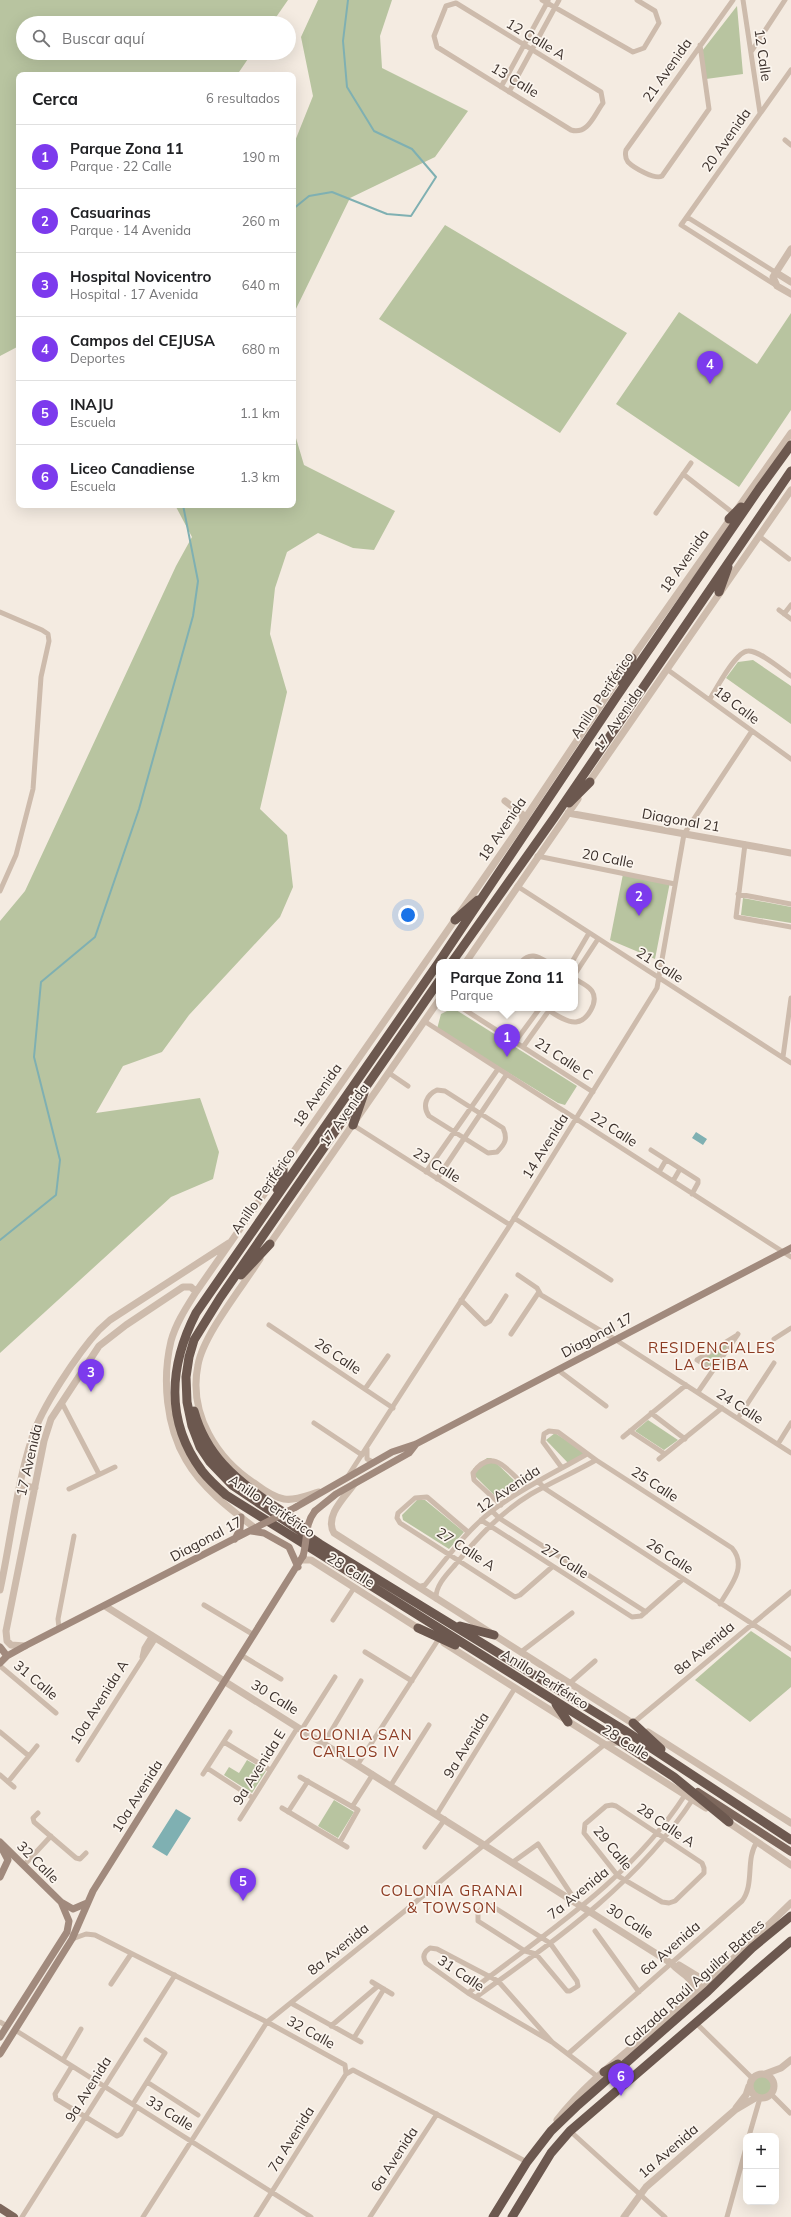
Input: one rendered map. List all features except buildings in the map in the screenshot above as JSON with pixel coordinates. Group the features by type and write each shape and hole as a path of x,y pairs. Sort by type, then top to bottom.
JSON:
{"highway":[{"name":"Anillo Periférico","path":"441,959 617,696 759,489 791,445"},
{"name":"Anillo Periférico","path":"454,959 554,818 791,471"},
{"path":"731,516 759,489"},
{"path":"719,592 734,553"},
{"path":"617,696 632,658"},
{"path":"554,818 590,782"},
{"path":"455,920 488,891"},
{"name":"Anillo Periférico","path":"436,966 196,1313 186,1332 178,1356 174,1378 176,1402 181,1430 193,1457 203,1472 226,1495 624,1744 674,1777"},
{"name":"Anillo Periférico","path":"436,985 369,1080 220,1298 194,1340 186,1376 187,1402 192,1426 200,1447 210,1462 232,1485 320,1544 624,1730 791,1840"},
{"path":"353,1125 369,1080"},
{"path":"269,1208 281,1181 283,1165"},
{"path":"220,1298 270,1244"},
{"path":"186,1376 197,1422 204,1439 220,1463 240,1482 292,1517 305,1530"},
{"path":"450,1624 494,1635"},
{"path":"418,1628 492,1662"},
{"path":"553,1700 568,1722"},
{"path":"633,1723 689,1774"},
{"path":"674,1777 729,1822"},
{"name":"Calzada Raúl Aguilar Batres","path":"493,2217 527,2162 551,2131 708,1991 752,1948 791,1916"},
{"name":"Calzada Raúl Aguilar Batres","path":"512,2217 551,2153 570,2131 791,1942"},
{"path":"601,2074 634,2056"}],"main road":[{"name":"Diagonal 17","path":"0,1664 4,1657 255,1529 392,1452 416,1444 791,1248"},
{"name":"Diagonal 17","path":"302,1558 305,1530 315,1510 324,1501 357,1480 409,1452 416,1444"},
{"path":"235,1539 240,1529 241,1517"},
{"path":"255,1529 289,1547 298,1567"},
{"name":"10a Avenida","path":"0,2054 72,1939 87,1903 241,1655 298,1567 302,1558"},
{"path":"0,1647 4,1657"},
{"name":"Anillo Periférico","path":"674,1777 791,1852"},
{"name":"32 Calle","path":"0,1842 61,1902 69,1921 67,1932 22,2003"},
{"path":"0,1846 8,1860 0,1877"},
{"path":"61,1902 73,1909 87,1903"},
{"path":"0,2037 22,2003"},
{"path":"15,2030 14,2026 22,2003"},
{"path":"0,2208 14,2217"}],"street":[{"path":"509,92 559,0"},
{"path":"501,87 545,1 628,51 637,51 644,48 659,23 658,14 637,0"},
{"name":"21 Avenida","path":"700,45 709,109 662,176 658,178 628,162 625,156 626,150 700,45 733,0"},
{"name":"12 Calle","path":"743,0 760,113"},
{"path":"751,52 785,0"},
{"name":"12 Calle A","path":"445,53 436,45 434,39 446,6 456,3 602,94 602,102 584,130 578,132 571,130"},
{"name":"13 Calle","path":"445,53 571,130"},
{"name":"20 Avenida","path":"777,286 681,225 791,70"},
{"path":"785,140 791,145"},
{"path":"687,217 791,282"},
{"path":"791,249 775,272 774,281 777,286 791,294"},
{"name":"18 Avenida","path":"234,1239 283,1165 534,805 640,646 791,433"},
{"path":"656,514 691,463"},
{"path":"683,474 731,516"},
{"name":"17 Avenida","path":"468,959 537,856 668,670 719,592 758,536 790,494"},
{"path":"758,536 789,559"},
{"path":"784,614 791,605"},
{"path":"779,610 791,619"},
{"path":"0,612 42,630 48,634 50,641 41,677 33,789 16,855 4,886 0,891"},
{"path":"710,699 739,654 748,651 757,653 791,676"},
{"name":"18 Calle","path":"668,670 791,759"},
{"path":"684,834 752,731"},
{"path":"505,802 522,814 523,820"},
{"name":"Diagonal 21","path":"568,813 791,852"},
{"name":"14 Avenida","path":"348,1476 510,1225 657,988 684,834"},
{"path":"745,844 736,917 791,927"},
{"name":"20 Calle","path":"537,856 675,884"},
{"name":"21 Calle","path":"517,886 791,1063"},
{"path":"738,894 791,904"},
{"path":"574,959 589,933"},
{"path":"578,969 598,939"},
{"path":"524,959 529,955 542,959"},
{"path":"551,1011 567,1020 575,1022 583,1020 592,1008 595,998 592,990 578,981"},
{"path":"783,1057 791,998"},
{"name":"17 Avenida","path":"270,1244 436,1004"},
{"name":"21 Calle C","path":"467,1011 593,1092"},
{"path":"515,1042 538,1011"},
{"path":"524,1047 547,1011"},
{"name":"22 Calle","path":"424,1021 791,1257"},
{"path":"426,1172 453,1131 498,1069"},
{"path":"389,1073 408,1086"},
{"path":"437,1179 507,1074"},
{"path":"437,1090 445,1091 471,1106 503,1128 506,1135 505,1144 497,1152 488,1153 429,1116 425,1110 425,1104 432,1092 437,1090"},
{"name":"23 Calle","path":"353,1125 510,1225"},
{"path":"652,1150 698,1180 692,1194"},
{"path":"659,1172 666,1160"},
{"path":"673,1181 680,1169"},
{"path":"514,1218 611,1280"},
{"name":"17 Avenida","path":"0,1590 2,1570 32,1437 39,1418 93,1337 110,1320 234,1239"},
{"name":"Anillo Periférico","path":"234,1239 196,1292 178,1323 171,1341 167,1371 167,1400 176,1438 186,1460 217,1498 255,1529"},
{"path":"270,1244 203,1347 197,1371 198,1406 207,1431 213,1442 219,1451 244,1477 277,1497 284,1499 294,1500 321,1491"},
{"name":"24 Calle","path":"518,1275 537,1288 539,1292 698,1392 791,1453"},
{"path":"168,1282 176,1292"},
{"name":"17 Avenida","path":"6,1631 44,1441 51,1420 99,1346 176,1292 190,1286 196,1292"},
{"path":"511,1334 539,1292"},
{"path":"461,1300 485,1324 490,1321 506,1296"},
{"name":"26 Calle","path":"269,1325 393,1408"},
{"path":"774,1339 791,1328"},
{"path":"698,1392 738,1334 697,1360 713,1370"},
{"path":"365,1389 388,1356"},
{"path":"738,1418 774,1363"},
{"path":"558,1370 606,1406"},
{"path":"623,1437 686,1385"},
{"path":"62,1403 99,1474"},
{"path":"659,1459 722,1408"},
{"path":"651,1413 684,1439"},
{"path":"314,1423 362,1455"},
{"path":"778,1444 791,1424"},
{"name":"25 Calle","path":"562,1468 543,1442 546,1432 553,1430 558,1432 596,1460 728,1545 738,1556 739,1571 720,1604"},
{"path":"630,1431 665,1454"},
{"path":"367,1448 367,1459 373,1462"},
{"name":"12 Avenida","path":"418,1587 425,1585 468,1532 492,1511 526,1488 587,1454"},
{"path":"500,1505 474,1480 473,1475 476,1469 490,1459 497,1460 526,1488"},
{"name":"12 Avenida","path":"436,1599 437,1589 459,1559 476,1538 499,1518 531,1494 596,1460"},
{"path":"69,1489 115,1467"},
{"name":"28 Calle","path":"357,1480 334,1512 331,1521 334,1534 791,1823"},
{"name":"26 Calle","path":"538,1481 544,1488 791,1649"},
{"path":"20,1485 35,1488"},
{"name":"27 Calle A","path":"468,1532 427,1497 415,1498 398,1513 397,1518 400,1523 459,1559 512,1595 518,1596 552,1567"},
{"name":"27 Calle","path":"481,1520 489,1527 632,1617 638,1618 646,1612 499,1518 492,1511"},
{"path":"59,1628 58,1619 74,1536"},
{"name":"28 Calle","path":"302,1558 311,1560 693,1799 791,1865"},
{"path":"646,1612 683,1579"},
{"path":"333,1620 354,1588"},
{"name":"8a Avenida","path":"633,1723 791,1592"},
{"path":"204,1605 254,1635"},
{"name":"30 Calle","path":"105,1606 575,1900 671,1963 690,1978 693,1987 692,1997"},
{"path":"521,1652 572,1614"},
{"path":"0,1637 6,1631"},
{"path":"6,1631 7,1641 11,1645 25,1646"},
{"name":"10a Avenida A","path":"78,1760 142,1658 144,1648 154,1636"},
{"path":"358,1764 438,1640"},
{"path":"365,1652 412,1681"},
{"path":"241,1655 281,1679"},
{"path":"570,1683 595,1661"},
{"name":"31 Calle","path":"0,1664 56,1713"},
{"name":"9a Avenida E","path":"240,1819 270,1770 335,1678"},
{"path":"324,1743 362,1681"},
{"name":"9a Avenida","path":"437,1814 515,1688"},
{"path":"392,1785 429,1725"},
{"path":"0,1732 29,1756"},
{"path":"203,1774 230,1732"},
{"path":"224,1742 270,1770"},
{"path":"604,1744 624,1744"},
{"name":"8a Avenida","path":"143,2217 267,2022 485,1844 604,1744"},
{"path":"8,1782 37,1746"},
{"path":"207,1768 253,1798"},
{"path":"352,1806 373,1774"},
{"path":"0,1775 14,1787"},
{"path":"300,1777 358,1810 340,1842"},
{"path":"288,1812 308,1781"},
{"name":"7a Avenida","path":"468,1993 584,1906 618,1876 657,1834 685,1795"},
{"name":"7a Avenida","path":"476,1997 550,1944 625,1882 665,1839 693,1799"},
{"name":"28 Calle A","path":"612,1805 616,1806 702,1863 704,1873 675,1901 669,1903"},
{"name":"29 Calle","path":"612,1805 606,1806 585,1824 583,1829 584,1833 618,1876 625,1882 662,1902 669,1903"},
{"path":"282,1808 347,1846"},
{"path":"38,1813 33,1818 34,1822 78,1859 82,1858 86,1853"},
{"path":"424,1846 445,1819"},
{"path":"24,1865 51,1836"},
{"name":"6a Avenida","path":"568,2054 746,1896 752,1851 757,1842"},
{"name":"30 Calle","path":"514,1862 538,1844 575,1900"},
{"path":"551,2131 570,2105 601,2074 692,1997 791,1903"},
{"path":"485,1905 492,1906 550,1944 577,1981 578,1986 570,1992 565,1989 536,1954 525,1951 478,1921 477,1915 481,1907 485,1905"},
{"name":"30 Calle","path":"595,1931 639,1992"},
{"name":"32 Calle","path":"72,1939 90,1934 175,1975 267,2022 345,2065 346,2074"},
{"name":"31 Calle","path":"552,2042 498,1981 488,1978 437,1949 428,1950 423,1956 426,1963 468,1993 552,2042 568,2054 601,2074"},
{"path":"111,1984 131,1954"},
{"name":"30 Calle","path":"671,1963 678,1965 707,1982"},
{"name":"9a Avenida","path":"22,2217 175,1975"},
{"path":"372,1982 392,1994"},
{"path":"331,2026 378,1986"},
{"path":"354,2038 384,1989"},
{"path":"291,2003 361,2042"},
{"path":"0,2022 7,2026"},
{"path":"696,2023 751,2082"},
{"path":"63,2060 81,2029"},
{"name":"33 Calle","path":"15,2030 311,2217"},
{"path":"72,2066 55,2097 119,2136 164,2053 146,2040"},
{"path":"758,2098 751,2092 751,2082 758,2074 765,2074 781,2068 791,2060"},
{"path":"771,2094 781,2068"},
{"path":"346,2074 355,2071 527,2162"},
{"name":"7a Avenida","path":"256,2217 346,2074"},
{"path":"765,2074 771,2078 774,2083"},
{"path":"147,2082 198,2115"},
{"name":"1a Avenida","path":"624,2217 640,2195 735,2110 746,2095 751,2082"},
{"path":"758,2098 771,2094"},
{"path":"771,2094 790,2113"},
{"path":"751,2133 758,2098"},
{"name":"1a Avenida","path":"735,2110 758,2098"},
{"name":"6a Avenida","path":"370,2217 437,2114"},
{"path":"570,2131 665,2217"},
{"path":"727,2217 743,2159"}],"green space":[{"path":"0,0 288,0 277,16 16,16 16,60 247,60 239,72 16,72 16,348 0,356"},
{"path":"318,0 392,0 380,36 382,68 468,111 435,157 350,198 296,309 296,138 313,96 301,37"},
{"path":"737,6 743,74 706,79 702,51"},
{"path":"445,225 627,333 560,433 379,319"},
{"path":"679,312 757,364 791,313 791,410 739,487 616,404"},
{"path":"296,438 304,465 395,511 374,550 353,548 318,533 287,552 275,588 270,634 287,692 260,809 287,835 293,887 280,917 189,1015 162,1052 123,1066 96,1113 200,1098 219,1152 213,1179 171,1197 0,1353 0,921 25,891 176,566 192,537 177,508 296,508"},
{"path":"753,660 791,686 791,724 726,678 738,662"},
{"path":"623,874 670,882 655,959 610,940"},
{"path":"743,898 791,907 791,923 741,915"},
{"path":"447,1011 458,1011 577,1086 565,1105 558,1103 437,1029 441,1014"},
{"path":"732,1340 713,1369 700,1360"},
{"path":"648,1420 678,1440 664,1450 635,1431"},
{"path":"555,1433 587,1454 568,1463 546,1440"},
{"path":"487,1458 491,1458 520,1486 499,1500 473,1474 473,1469"},
{"path":"417,1500 425,1500 464,1532 449,1549 403,1520 402,1515"},
{"path":"751,1631 791,1658 791,1687 750,1722 695,1680"},
{"path":"247,1760 266,1771 252,1793 224,1775 229,1767 239,1773"},
{"path":"334,1800 354,1812 338,1838 318,1826"},
{"path":"762,2075 770,2078 773,2086 770,2094 762,2097 754,2094 751,2086 754,2078"}],"water":[{"path":"696,1132 707,1139 703,1145 692,1138"},
{"path":"176,1809 191,1818 167,1856 152,1847"}],"waterway":[{"path":"296,207 309,196 332,192 387,214 411,216 436,177 412,149 374,131 347,87 343,41 348,0"},
{"path":"0,1240 56,1195 60,1160 34,1057 41,982 95,937 139,809 193,616 198,581 184,508"}],"place":[{"name":"Campos del CEJUSA","path":"710,384"},
{"name":"Casuarinas","path":"639,916"},
{"name":"Parque Zona 11","path":"507,1057"},
{"name":"Hospital Novicentro","path":"91,1392"},
{"name":"INAJU","path":"243,1901"},
{"name":"Liceo Canadiense","path":"621,2096"}],"district":[{"name":"RESIDENCIALES LA CEIBA","path":"712,1356"},
{"name":"COLONIA SAN CARLOS IV","path":"356,1744"},
{"name":"COLONIA GRANAI & TOWSON","path":"452,1900"}]}
